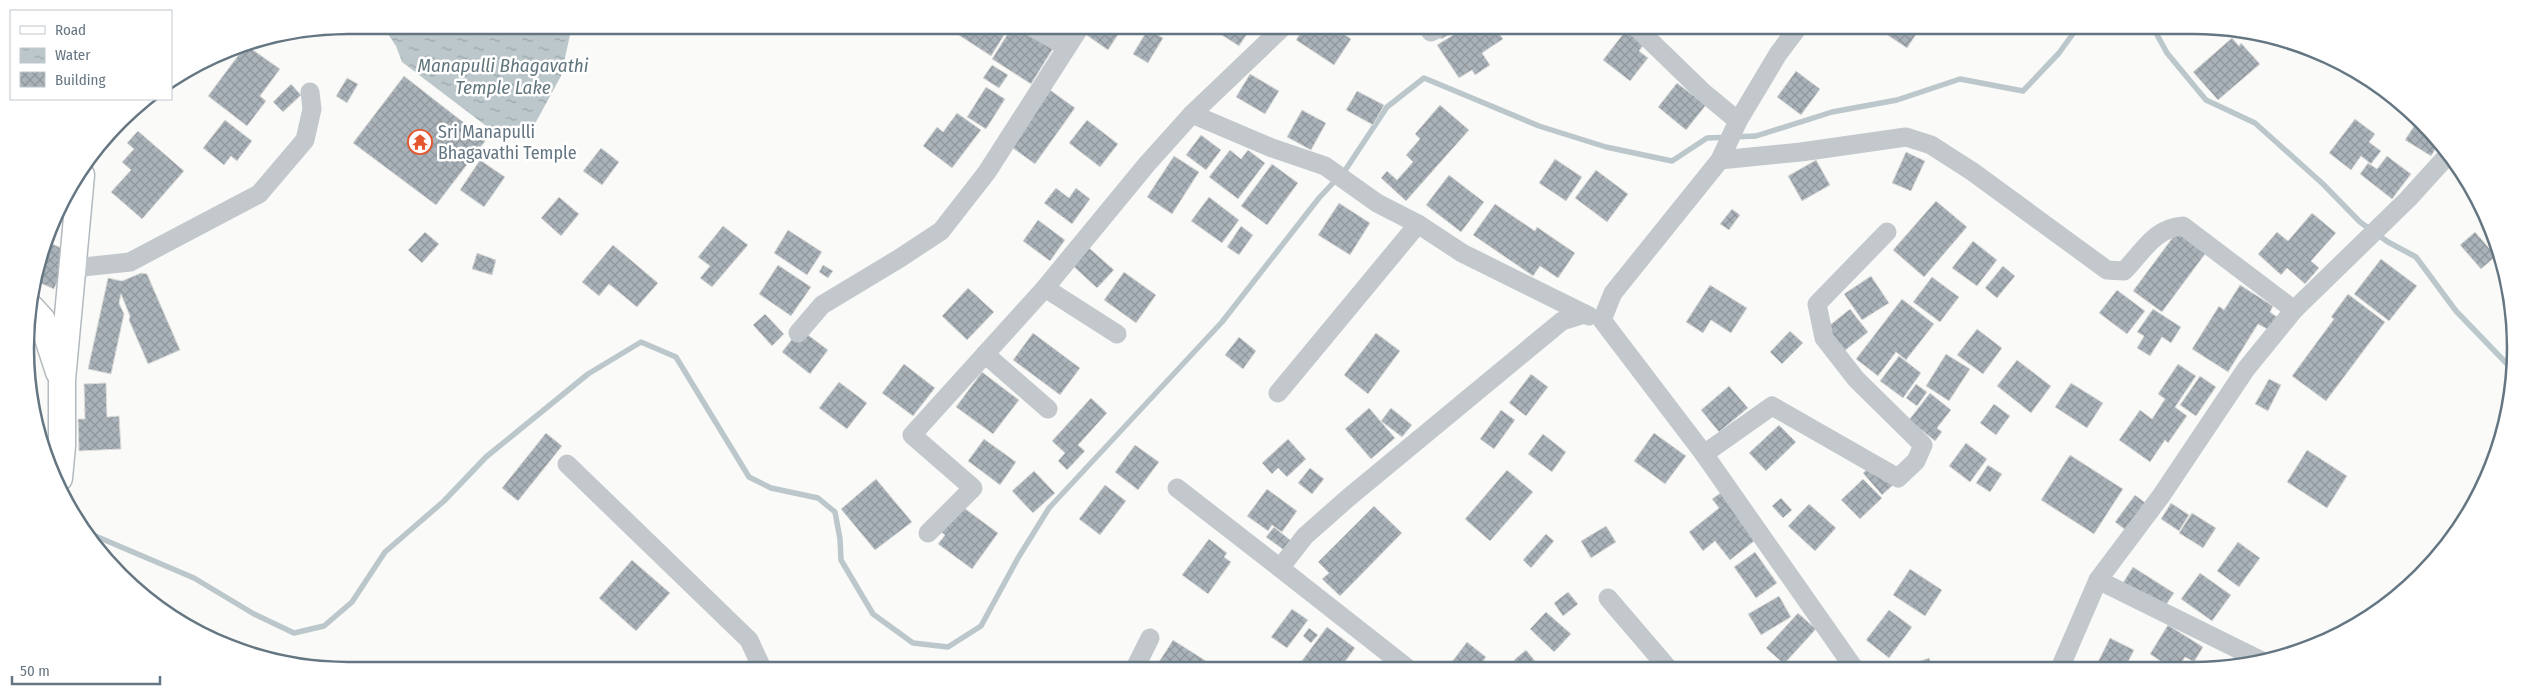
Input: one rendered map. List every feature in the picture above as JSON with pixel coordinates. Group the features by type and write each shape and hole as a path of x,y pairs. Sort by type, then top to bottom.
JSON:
{"main road":[{"path":"60,472 62,446 62,380 74,268 80,184"},
{"path":"35,313 42,320 62,380"}],"street":[{"path":"1044,34 1067,47"},
{"path":"798,333 822,305 900,258 941,230 987,172 1075,34"},
{"path":"928,533 973,488 912,434 1045,288 1147,164 1192,114 1276,34"},
{"path":"1643,34 1703,92 1730,139 1801,152 1906,137 1931,145 1965,166 2108,270 2124,271 2137,258 2150,240 2170,227 2183,226 2294,310"},
{"path":"1280,568 1305,536 1382,469 1448,417 1562,321 1594,317 1730,139 1778,54 1793,34"},
{"path":"74,268 130,262 259,194 305,140 312,109 310,92"},
{"path":"1192,114 1257,142 1325,166 1377,203 1418,224 1462,253 1594,317 1704,454 1850,662"},
{"path":"2063,662 2098,580 2190,453 2246,369 2294,310 2373,233 2444,159"},
{"path":"1278,393 1418,224"},
{"path":"1704,454 1772,406 1898,478 1916,461 1923,445 1856,379 1824,338 1817,304 1887,232"},
{"path":"1045,288 1117,334"},
{"path":"985,354 1048,409"},
{"path":"567,464 749,640 759,662"},
{"path":"1177,488 1400,662"},
{"path":"2098,580 2252,656"},
{"path":"1608,598 1664,662"},
{"path":"1138,662 1150,638"}],"water":[{"name":"Manapulli Bhagavathi Temple Lake","path":"388,34 570,34 561,76 531,131 502,138 402,62 396,46"}],"building":[{"path":"957,34 1005,34 991,56"},
{"path":"1008,34 1033,34 1054,47 1031,84 992,59"},
{"path":"1085,34 1118,34 1108,50"},
{"path":"1145,34 1156,34 1163,38 1148,63 1133,54"},
{"path":"1220,34 1247,34 1239,46"},
{"path":"1300,34 1344,34 1351,39 1334,65 1296,40"},
{"path":"1438,34 1450,34 1441,39"},
{"path":"1455,34 1500,34 1503,39 1482,53 1490,65 1475,75 1472,70 1459,78 1437,45"},
{"path":"1623,34 1633,34 1645,43 1639,51 1648,58 1630,81 1603,60"},
{"path":"1886,34 1916,34 1907,48"},
{"path":"2232,38 2239,46 2241,43 2260,64 2218,100 2193,72"},
{"path":"251,49 280,69 260,96 266,101 247,126 208,96 240,53 247,50"},
{"path":"992,65 1008,75 999,88 983,78"},
{"path":"1796,71 1820,89 1801,115 1777,97"},
{"path":"1250,74 1279,91 1265,114 1236,97"},
{"name":"Sri Manapulli Bhagavathi Temple","path":"404,76 486,140 436,205 353,143"},
{"path":"347,78 358,84 347,103 336,96"},
{"path":"1677,83 1706,105 1686,130 1658,107"},
{"path":"291,84 301,95 283,112 273,102"},
{"path":"986,87 1005,99 986,129 967,117"},
{"path":"1050,90 1075,108 1035,164 1010,146"},
{"path":"1357,91 1384,105 1373,125 1346,110"},
{"path":"1440,105 1469,130 1406,201 1381,178 1387,171 1397,180 1413,162 1406,155 1420,139 1415,134"},
{"path":"1302,110 1326,123 1311,150 1287,137"},
{"path":"957,113 981,130 952,168 923,146 937,127 943,132"},
{"path":"2355,119 2375,134 2369,142 2381,151 2371,164 2361,156 2351,170 2329,153"},
{"path":"225,120 252,141 237,161 231,156 224,165 203,148"},
{"path":"1087,120 1118,144 1100,167 1069,143"},
{"path":"2414,125 2435,149 2431,156 2405,140"},
{"path":"138,131 184,171 142,219 111,192 131,170 122,162 134,149 127,143"},
{"path":"1201,135 1221,150 1206,170 1186,155"},
{"path":"601,148 619,162 602,185 583,171"},
{"path":"1230,150 1241,159 1248,150 1265,163 1238,199 1209,177"},
{"path":"1906,152 1925,161 1911,191 1892,183"},
{"path":"1174,156 1199,172 1172,214 1147,197"},
{"path":"2387,156 2411,174 2392,199 2360,174 2368,163 2377,169"},
{"path":"1555,159 1582,177 1566,201 1539,183"},
{"path":"480,160 505,177 484,207 460,190"},
{"path":"1816,160 1830,185 1802,201 1788,176"},
{"path":"1272,164 1298,183 1267,225 1241,206"},
{"path":"1596,170 1628,194 1607,222 1575,198"},
{"path":"1449,175 1484,202 1461,232 1426,205"},
{"path":"1056,188 1069,198 1076,188 1090,199 1072,224 1044,203"},
{"path":"559,197 579,214 561,236 541,218"},
{"path":"1209,197 1239,220 1222,243 1191,221"},
{"path":"1936,201 1967,227 1924,277 1893,250"},
{"path":"1339,203 1370,223 1350,255 1318,235"},
{"path":"1495,204 1535,231 1537,227 1575,253 1558,278 1540,266 1533,276 1473,235"},
{"path":"1732,209 1740,215 1729,230 1720,224"},
{"path":"2312,213 2336,233 2311,261 2319,268 2305,284 2287,268 2281,275 2258,254 2277,232 2288,241"},
{"path":"1038,220 1065,240 1050,261 1023,241"},
{"path":"723,226 748,245 712,287 700,278 710,266 698,257"},
{"path":"1241,226 1253,235 1239,255 1227,247"},
{"path":"2179,229 2208,250 2162,312 2133,291"},
{"path":"788,230 822,252 807,275 774,253"},
{"path":"425,232 439,244 422,263 408,250"},
{"path":"2475,232 2492,252 2494,258 2481,269 2460,245"},
{"path":"1973,241 1997,260 1977,286 1952,268"},
{"path":"51,244 70,252 54,289 41,283"},
{"path":"613,245 658,283 637,307 609,284 599,296 582,282"},
{"path":"1088,247 1114,270 1097,288 1072,265"},
{"path":"477,253 496,260 492,275 472,269"},
{"path":"2381,259 2417,286 2389,321 2354,294"},
{"path":"778,265 811,287 791,316 759,294"},
{"path":"823,265 833,271 828,278 819,272"},
{"path":"2003,266 2015,276 1997,298 1985,288"},
{"path":"1124,272 1156,295 1136,323 1104,300"},
{"path":"141,273 147,274 180,350 148,364 129,320 130,316 121,294 119,303 124,314 111,374 88,369 108,278 122,281"},
{"path":"1871,276 1889,303 1862,320 1844,294"},
{"path":"1932,277 1959,297 1940,322 1913,302"},
{"path":"1710,285 1747,308 1731,333 1711,320 1703,333 1686,322"},
{"path":"2240,285 2273,306 2270,312 2277,317 2269,330 2258,324 2228,372 2192,349 2219,306 2224,310"},
{"path":"968,288 994,312 967,340 942,316"},
{"path":"2117,290 2145,311 2127,334 2099,313"},
{"path":"2348,294 2385,322 2326,401 2292,376 2334,319 2331,317"},
{"path":"1902,299 1934,324 1906,360 1896,352 1878,376 1856,359"},
{"path":"1850,309 1868,332 1843,352 1825,329"},
{"path":"2153,309 2181,327 2171,343 2162,337 2150,356 2137,348 2144,336 2137,332"},
{"path":"765,314 784,334 772,346 753,325"},
{"path":"800,329 828,350 810,374 782,352"},
{"path":"1977,329 2002,348 1983,374 1957,355"},
{"path":"1790,331 1803,343 1782,364 1770,352"},
{"path":"1033,333 1080,368 1060,395 1013,360"},
{"path":"1376,333 1400,351 1368,394 1344,375"},
{"path":"1239,337 1256,351 1243,369 1225,355"},
{"path":"1946,354 1970,369 1949,401 1926,386"},
{"path":"1899,356 1921,373 1903,398 1880,381"},
{"path":"2017,360 2051,386 2031,413 1997,386"},
{"path":"904,364 935,388 913,416 882,393"},
{"path":"2178,364 2196,376 2175,407 2187,416 2168,443 2165,440 2150,462 2119,440 2140,410 2152,419 2165,399 2158,394"},
{"path":"982,372 1019,400 993,434 956,407"},
{"path":"1531,374 1548,387 1526,416 1509,403"},
{"path":"2200,376 2216,387 2196,416 2180,405"},
{"path":"2269,379 2281,385 2268,411 2255,404"},
{"path":"839,382 867,403 847,429 819,408"},
{"path":"106,383 107,417 119,416 121,449 79,451 78,419 85,419 84,384"},
{"path":"2071,383 2103,403 2087,428 2055,407"},
{"path":"1916,384 1927,392 1917,406 1906,398"},
{"path":"1729,386 1748,408 1719,432 1701,410"},
{"path":"1930,393 1951,410 1937,428 1942,432 1935,441 1909,420"},
{"path":"1091,398 1107,413 1078,445 1085,451 1067,470 1058,461 1065,453 1052,441"},
{"path":"1994,404 2010,416 1996,435 1980,423"},
{"path":"1369,408 1395,438 1371,459 1345,429"},
{"path":"1391,408 1412,425 1402,437 1381,421"},
{"path":"1501,410 1515,420 1494,449 1480,439"},
{"path":"1779,425 1796,442 1766,471 1749,453"},
{"path":"546,433 562,446 518,501 502,488"},
{"path":"1654,433 1686,456 1665,484 1634,461"},
{"path":"1543,434 1566,452 1552,472 1528,454"},
{"path":"984,439 1016,462 1000,485 968,461"},
{"path":"1288,439 1306,459 1287,477 1278,468 1272,474 1262,463"},
{"path":"1966,443 1987,459 1970,482 1949,466"},
{"path":"1135,445 1159,462 1138,490 1115,472"},
{"path":"2307,450 2347,476 2327,508 2287,482"},
{"path":"2070,455 2123,489 2094,534 2041,500"},
{"path":"1874,463 1893,485 1882,495 1863,473"},
{"path":"1988,465 2002,474 1990,492 1976,483"},
{"path":"1310,468 1324,479 1312,494 1298,483"},
{"path":"1507,470 1533,492 1490,541 1465,519"},
{"path":"1034,471 1055,493 1033,513 1012,491"},
{"path":"876,479 912,522 875,550 841,509"},
{"path":"1863,479 1882,498 1860,519 1841,500"},
{"path":"1105,485 1126,501 1100,535 1079,519"},
{"path":"1267,489 1297,511 1282,532 1272,525 1268,531 1247,516"},
{"path":"1722,492 1758,538 1730,560 1715,541 1703,551 1689,532 1719,508 1712,499"},
{"path":"2135,495 2147,504 2127,531 2115,522"},
{"path":"1781,498 1792,510 1783,518 1772,506"},
{"path":"956,502 998,533 972,569 938,544 945,535 937,529"},
{"path":"2171,503 2189,515 2179,531 2161,519"},
{"path":"1809,504 1836,528 1815,551 1788,526"},
{"path":"1374,506 1402,533 1340,596 1322,579 1329,573 1318,562"},
{"path":"2192,513 2216,528 2203,548 2179,533"},
{"path":"1606,526 1616,542 1591,558 1581,541"},
{"path":"1274,527 1295,544 1288,553 1266,537"},
{"path":"1546,534 1554,541 1531,568 1523,560"},
{"path":"1209,539 1227,553 1224,557 1231,562 1208,594 1182,575"},
{"path":"2238,542 2260,558 2239,587 2217,571"},
{"path":"1755,552 1777,583 1756,598 1734,567"},
{"path":"632,560 670,593 636,631 599,598"},
{"path":"2133,567 2174,593 2161,612 2121,586"},
{"path":"1910,569 1942,590 1925,616 1893,595"},
{"path":"2200,573 2231,595 2212,621 2181,599"},
{"path":"1568,592 1578,604 1563,616 1554,603"},
{"path":"1779,596 1791,617 1761,635 1748,614"},
{"path":"1292,609 1308,620 1287,648 1271,637"},
{"path":"1889,610 1912,627 1889,658 1866,640"},
{"path":"1546,612 1571,634 1554,652 1530,629"},
{"path":"1798,613 1816,629 1786,662 1782,662 1766,648"},
{"path":"2168,625 2203,647 2194,662 2185,657 2182,662 2162,662 2150,654"},
{"path":"1327,627 1355,648 1345,662 1301,662"},
{"path":"1309,628 1318,635 1311,643 1303,636"},
{"path":"2110,638 2134,650 2128,662 2098,662"},
{"path":"1173,640 1206,661 1205,662 1159,662"},
{"path":"1467,642 1486,657 1482,662 1452,662"},
{"path":"1526,650 1536,662 1516,662 1514,660"},
{"path":"1929,658 1931,662 1918,662"}],"waterway":[{"path":"97,537 194,578 254,614 294,633 324,626 352,602 385,552 444,501 486,457 588,374 641,342 676,357 749,477 771,488 818,498 835,512 840,539 841,560 873,614 913,643 948,647 981,626 1018,558 1049,508 1222,322 1319,198 1346,169 1387,107 1424,78 1539,126 1606,147 1672,161 1707,138 1756,136 1832,112 1897,100 1960,79 2023,91 2059,53 2073,34"},
{"path":"2157,34 2167,53 2206,100 2255,123 2323,184 2360,222 2388,242 2416,257 2456,311 2507,364"}],"place":[{"name":"Sri Manapulli Bhagavathi Temple","path":"420,142"}]}
